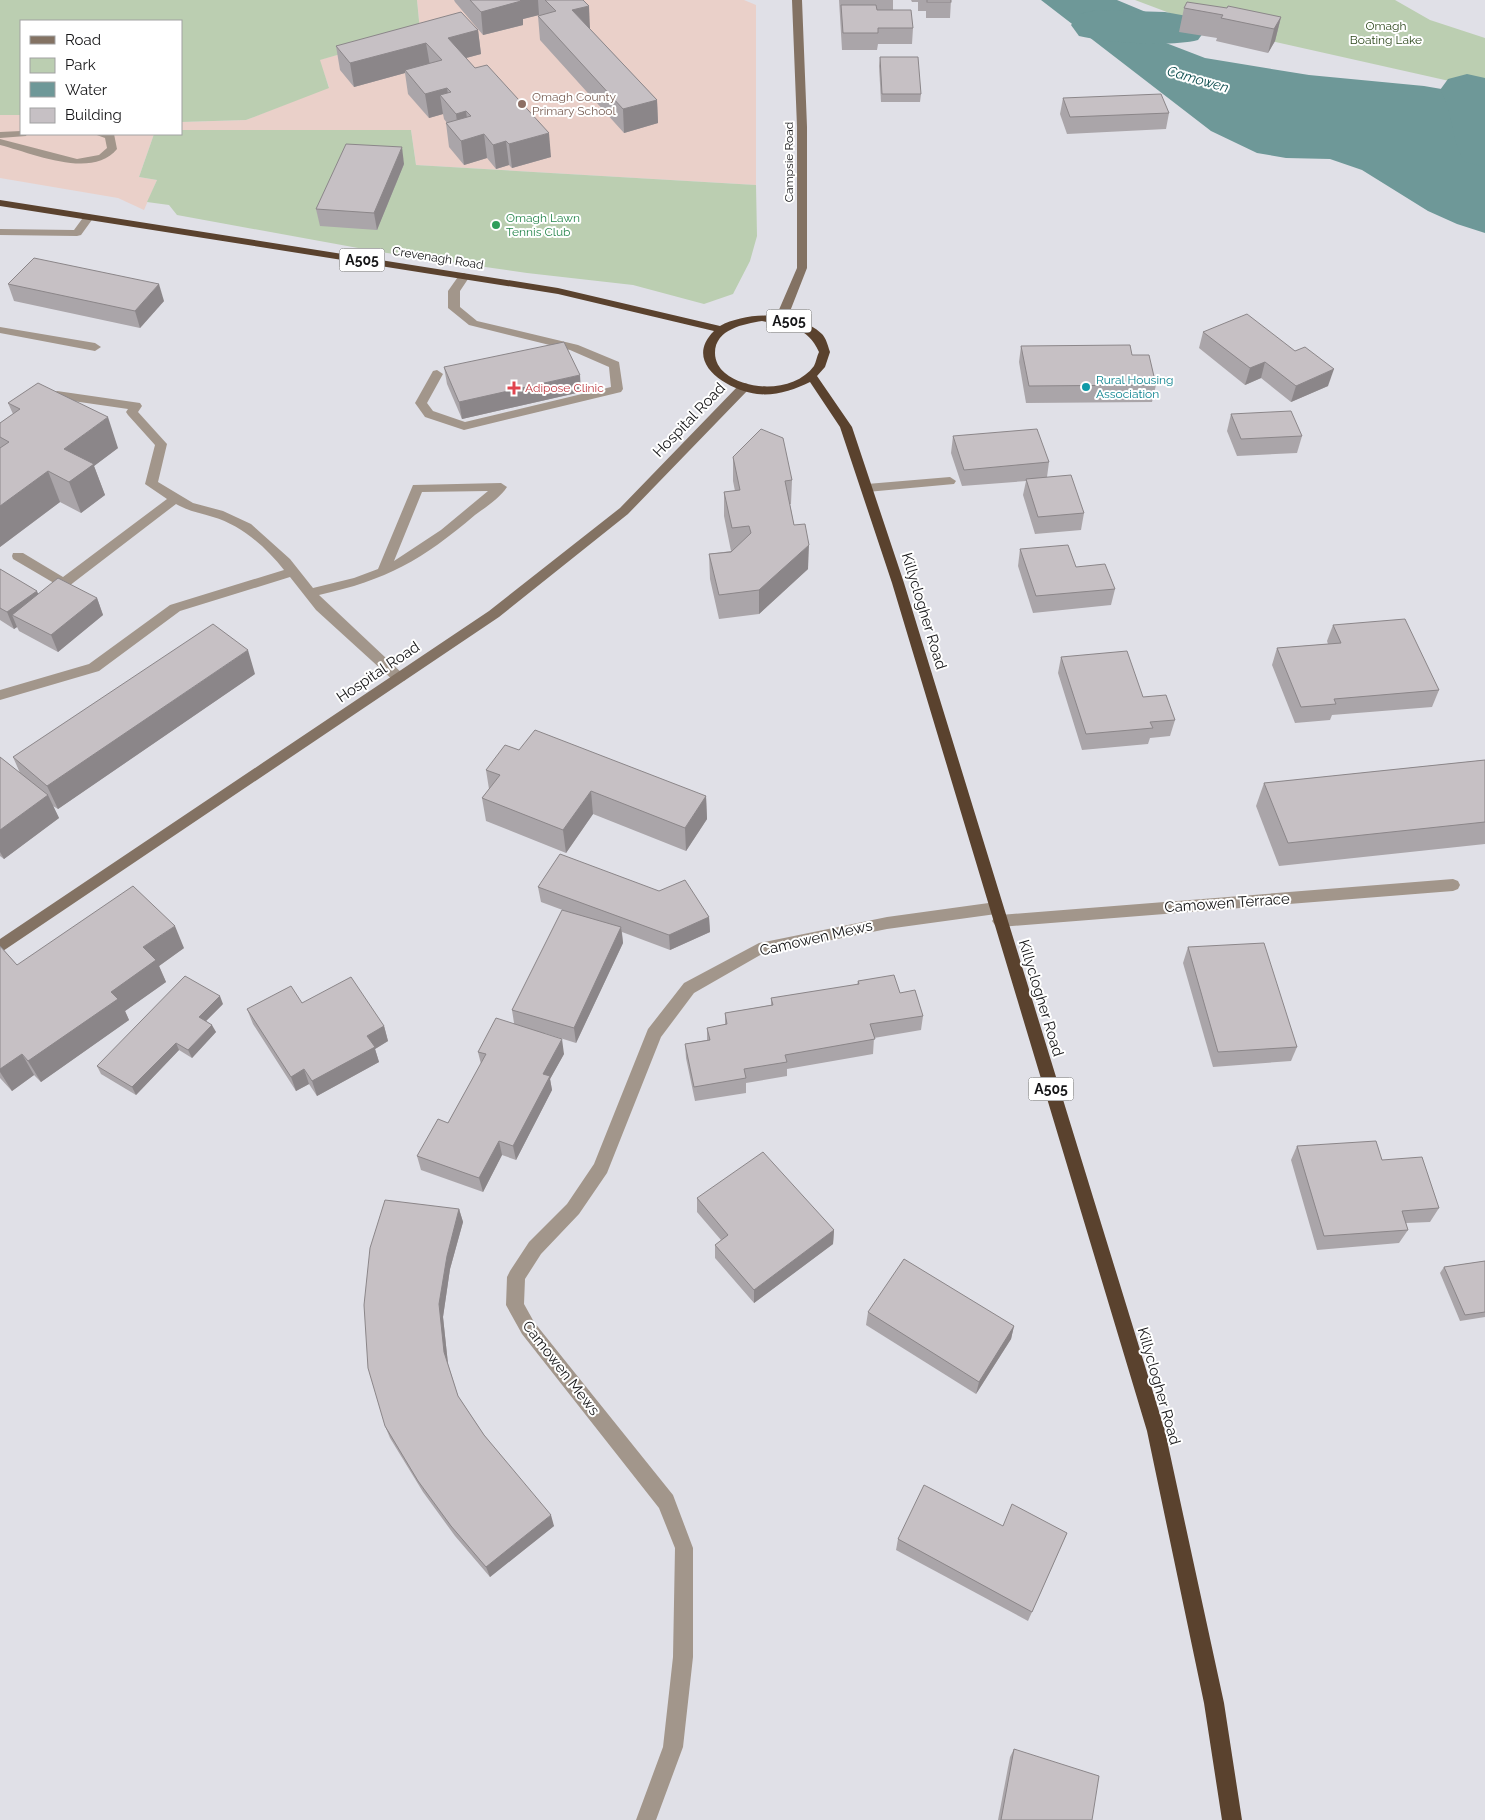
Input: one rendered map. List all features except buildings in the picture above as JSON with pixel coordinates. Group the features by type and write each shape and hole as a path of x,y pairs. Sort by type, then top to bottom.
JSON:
{"highway":[{"name":"Crevenagh Road","path":"0,203 558,290 722,330"},
{"name":"A505","path":"722,330 738,322 762,318 781,319 801,325 817,336 824,345 826,355 823,363 812,377"},
{"path":"722,330 710,344 708,357 715,371 728,381 744,387 764,390 796,386 812,377"},
{"name":"Killyclogher Road","path":"812,377 846,427 898,582 1156,1431 1214,1702 1232,1820"}],"main road":[{"name":"Campsie Road","path":"781,319 802,268 802,127 797,0"},
{"name":"Hospital Road","path":"0,947 494,614 624,511 744,387"}],"street":[{"path":"0,135 20,134"},
{"path":"0,142 77,162 102,157 112,149 110,136 104,135"},
{"path":"0,232 77,233 88,217"},
{"path":"437,374 421,403 430,414 464,426 617,389 615,365 574,347 473,323 454,308 454,291 464,276"},
{"path":"0,330 95,347"},
{"path":"33,410 58,395 136,406 132,412 161,444 151,484 190,506 219,514 247,527 292,572 321,607 399,678"},
{"path":"866,488 950,481"},
{"path":"310,593 362,580 383,572 430,546 501,487 417,488 383,572"},
{"path":"18,556 64,583 176,498"},
{"path":"0,695 94,668 174,608 292,572"},
{"name":"Camowen Terrace","path":"998,914 1453,885"},
{"name":"Camowen Mews","path":"646,1820 673,1747 683,1657 686,1608 684,1548 666,1502 528,1328 515,1305 516,1277 535,1248 573,1209 601,1168 654,1034 688,988 759,950 887,922 998,914"}],"shaded area":[{"name":"Omagh County Primary School","path":"417,0 744,0 756,5 756,185 416,165 411,130 182,130 182,122 246,120 329,87 319,60 420,31"},
{"path":"0,115 20,115 20,135 154,135 139,177 157,180 144,210 118,198 0,178"}],"green space":[{"path":"0,0 417,0 420,31 320,60 329,88 246,120 182,122 182,20 20,20 20,115 0,115"},
{"name":"Omagh Boating Lake","path":"1135,0 1395,0 1430,20 1485,38 1485,89 1204,26"},
{"name":"Omagh Lawn Tennis Club","path":"182,130 411,130 416,165 756,185 757,236 750,261 733,294 704,304 633,285 527,273 380,252 177,215 169,205 147,202 157,180 139,177 154,135 182,135"}],"water":[{"name":"Camowen","path":"1041,0 1117,0 1165,20 1166,43 1205,58 1309,75 1424,86 1459,92 1485,110 1485,233 1457,224 1428,211 1362,170 1330,159 1286,158 1257,153 1211,131"}],"waterway":[{"path":"1097,25 1180,29"},
{"path":"1467,90 1475,103 1485,150"}],"place":[{"name":"Omagh County Primary School","path":"522,104"},
{"name":"Omagh Lawn Tennis Club","path":"496,225"},
{"name":"Rural Housing Association","path":"1086,387"},
{"name":"Adipose Clinic","path":"514,388"}]}
